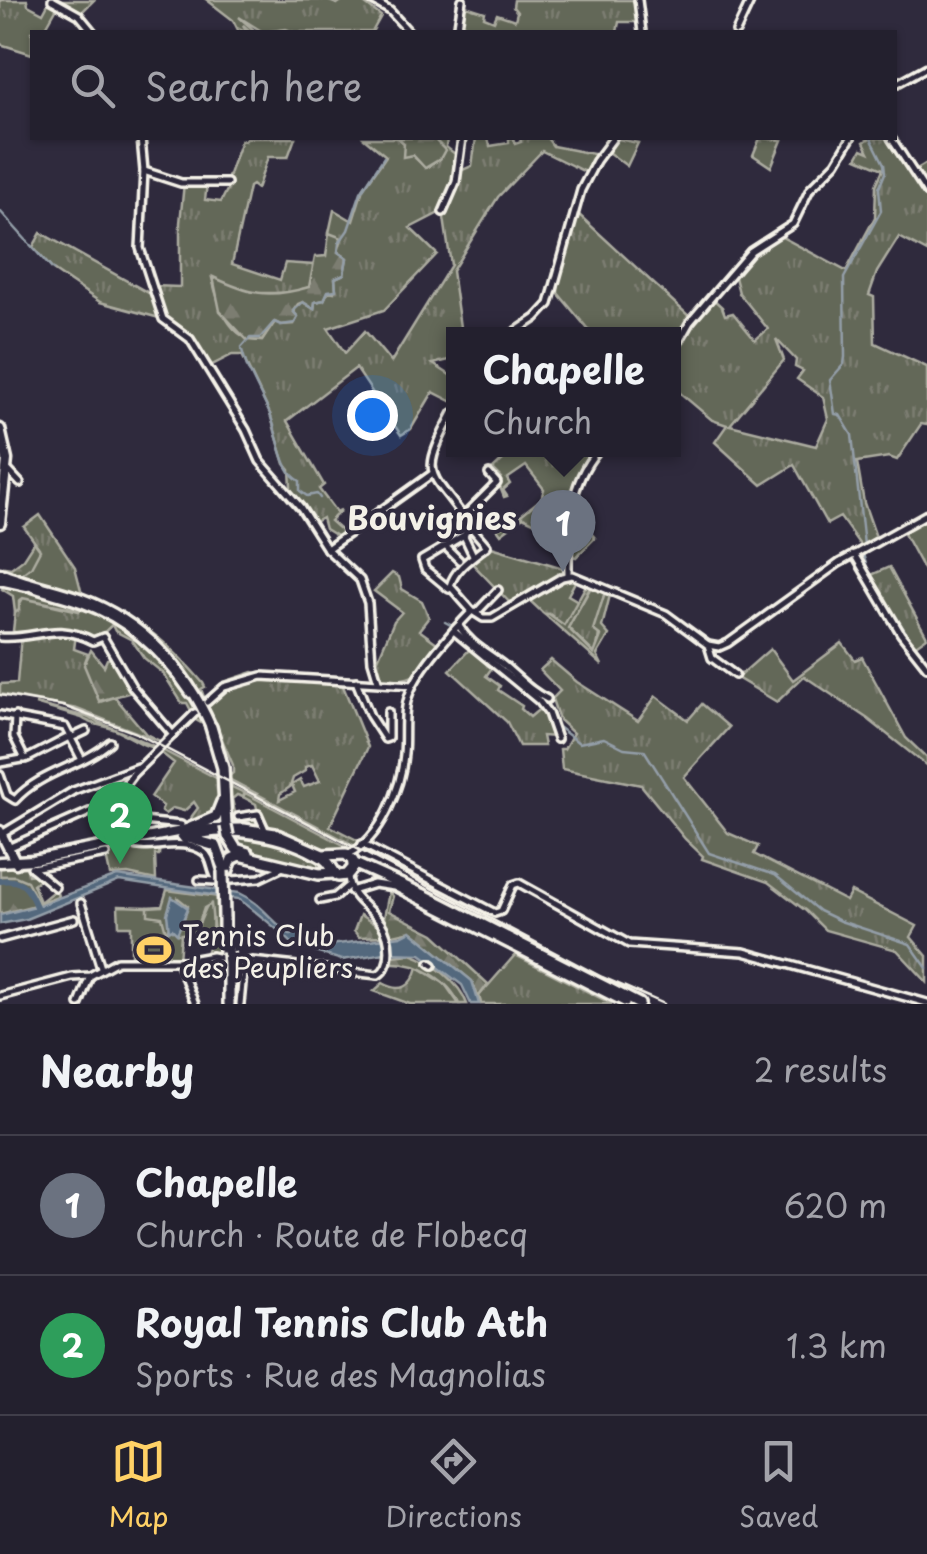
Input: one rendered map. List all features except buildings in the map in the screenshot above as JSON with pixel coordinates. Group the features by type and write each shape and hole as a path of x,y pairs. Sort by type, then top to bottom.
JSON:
{"highway":[{"path":"211,727 225,832 240,852 319,872 373,872 639,1004"},
{"path":"211,727 223,768 227,1004"},
{"path":"185,836 216,817 223,800"},
{"path":"185,836 244,829 266,832 323,856 345,870"},
{"path":"185,836 270,836 296,844 345,870"},
{"path":"185,836 216,846 223,872"},
{"path":"223,872 240,855 319,874 345,870"}],"main road":[{"path":"0,428 6,450 0,523"},
{"path":"0,573 102,608 145,636 186,680 211,727"},
{"path":"0,580 42,586"},
{"path":"1,833 8,859"},
{"path":"8,859 185,836"},
{"path":"8,859 31,866 127,843 185,836"}],"street":[{"path":"52,0 80,17 92,30"},
{"path":"372,0 390,11 407,30"},
{"path":"457,30 462,0"},
{"path":"638,0 642,30"},
{"path":"737,30 750,0"},
{"path":"897,83 927,67"},
{"path":"141,140 141,251 163,319 190,339 246,430 260,461 301,508 327,550 362,583 369,606 372,661 378,681"},
{"path":"444,212 456,182 462,140"},
{"path":"522,327 549,304 581,190 611,140"},
{"path":"681,338 750,252 793,224 812,186 836,163 850,140"},
{"path":"892,140 927,192"},
{"path":"144,171 182,183 227,184"},
{"path":"446,426 432,453 432,474 487,546 473,555 452,579 452,591"},
{"path":"568,575 569,508 584,468 593,457"},
{"path":"6,468 20,482"},
{"path":"327,550 432,474"},
{"path":"463,516 498,484 489,474"},
{"path":"468,524 464,536 424,558 422,565 484,618 492,618 568,575 666,614 708,645 719,646 854,554 927,514"},
{"path":"464,536 473,555"},
{"path":"446,547 459,560"},
{"path":"854,554 901,634 927,667"},
{"path":"26,586 92,608 146,642 186,688 214,743"},
{"path":"320,900 333,898 345,870 379,824 398,782 404,756 406,704 413,685 457,629 498,590"},
{"path":"457,629 506,666 526,687 547,699"},
{"path":"457,629 541,704 557,738"},
{"path":"0,637 45,631 76,633 94,642 103,637 132,688 173,735"},
{"path":"708,645 712,658 735,675"},
{"path":"207,702 224,687 254,678 293,676 413,685"},
{"path":"356,681 384,739 388,738 388,712"},
{"path":"8,859 106,806 195,713"},
{"path":"0,716 66,728 82,759"},
{"path":"15,716 14,737 26,759"},
{"path":"0,763 26,759 86,731"},
{"path":"0,775 9,798 15,800 51,773 110,742"},
{"path":"1,833 73,791 141,766"},
{"path":"106,806 185,836 206,854 212,873 260,878 286,866"},
{"path":"238,817 258,814 266,832"},
{"path":"127,843 138,847 185,836"},
{"path":"362,844 494,913 501,911 513,885 521,884 630,944 744,952 927,1003"},
{"path":"31,866 106,854"},
{"path":"31,866 55,887"},
{"path":"79,1004 90,976 120,960 178,962 212,956 244,963 374,976 384,972 389,960 384,928 359,904 345,870"},
{"path":"345,870 374,884 394,886 626,1004"},
{"path":"199,880 223,872"},
{"path":"80,903 79,917 101,968"},
{"path":"0,939 79,917"},
{"path":"178,962 196,1004"},
{"path":"240,1004 244,963"},
{"path":"0,996 81,978 84,974 90,976"},
{"path":"81,978 87,984"}],"green space":[{"path":"0,0 27,0 28,5 43,13 50,0 94,0 79,15 59,4 44,30 30,30 30,53 0,44"},
{"path":"207,0 327,0 337,4 343,0 367,0 365,4 381,16 373,30 260,30 239,17 254,30 243,25 246,30 238,30 233,20"},
{"path":"514,0 638,0 641,22 619,22 617,30 458,30 463,5 485,12 484,17 494,21 497,14 515,20 517,12"},
{"path":"241,140 294,140 288,157 268,157 257,189 249,187 232,264 280,280 285,263 314,265 310,287 289,293 248,293 212,278 233,328 241,335 262,341 274,322 294,324 299,303 314,309 315,302 324,300 328,291 334,292 335,278 341,275 346,257 338,252 339,246 329,233 334,210 353,221 363,189 386,156 366,140 400,140 405,154 412,155 426,168 440,159 444,149 435,140 447,140 446,147 459,157 458,172 472,166 476,140 488,140 490,146 509,140 515,144 520,140 548,140 553,146 599,155 587,173 542,151 498,197 452,271 460,327 446,327 446,361 433,364 446,372 446,398 433,392 411,429 401,435 356,368 287,421 324,485 319,489 336,512 341,510 330,521 347,536 335,543 338,537 325,529 322,518 311,524 285,489 291,487 290,470 270,414 242,355 232,355 206,368 192,342 163,319 100,302 53,270 33,247 41,233 156,297 154,286 180,287 184,183 207,184 205,200 221,202 230,184 226,183","holes":["443,211 451,265 391,362 365,331 345,353 328,328 384,310 437,254 410,228"]},
{"path":"400,140 435,140 445,150 440,159 425,168 413,155 403,157 404,143"},
{"path":"612,140 638,143 627,166 605,150"},
{"path":"759,140 782,140 771,167 753,155"},
{"path":"867,140 894,140 915,170 927,163 927,252 899,237 877,272 869,295 874,297 875,343 927,367 927,425 921,424 897,460 889,457 857,462 864,503 877,540 862,548 840,517 827,524 794,465 762,485 715,442 727,425 712,420 681,394 681,327 586,327 558,293 575,211 692,319 712,298 725,315 733,313 755,340 768,329 739,293 734,273 753,250 778,235 846,271 875,217 876,185 883,169 857,158 862,149 869,152 864,142","holes":["776,339 796,360 795,367 803,371 797,379 823,397 828,419 816,446 730,425 784,360"]},
{"path":"329,233 342,238 338,252 347,258 344,274 335,278 336,290 315,302 314,309 303,302 298,304 293,311 298,317 294,324 275,322 262,341 247,340 220,311 213,277 259,293 309,287 315,257 326,256"},
{"path":"592,457 570,506 595,538 576,557 569,555 569,539 523,517 501,534 496,527 501,527 513,513 521,515 541,499 544,489 526,466 507,479 510,484 503,490 507,496 504,497 498,482 501,477 493,469 505,458"},
{"path":"40,515 75,567 82,594 135,621 162,640 203,683 201,700 136,626 18,577 39,548 24,527"},
{"path":"927,516 927,567 923,569 902,530"},
{"path":"34,542 40,550 31,567 18,577 3,571 23,559"},
{"path":"488,546 567,570 513,606 470,561"},
{"path":"889,567 927,637 913,647 871,575"},
{"path":"392,573 399,577 402,589 422,601 429,617 419,630 441,646 416,674 380,680 374,668 394,621 402,612 374,591"},
{"path":"565,577 577,578 568,595 578,601 564,626 528,599"},
{"path":"584,581 591,586 568,628 594,654 601,636 593,630 606,589 611,591 602,627 609,635 597,655 602,665 544,614 564,625 585,587"},
{"path":"590,581 607,588 595,654 568,628 591,587"},
{"path":"4,585 82,606 82,610 23,598 15,613 13,596 2,589"},
{"path":"23,598 79,611 82,606 114,623 95,641 76,634 74,649 88,654 85,662 100,702 115,697 146,734 164,743 77,709 0,694 0,684 17,683 21,635 13,631 15,613"},
{"path":"114,623 166,668 203,724 132,640 115,631"},
{"path":"842,643 855,660 862,657 906,738 927,758 927,766 868,719 804,676 777,702 737,678 770,649 793,680"},
{"path":"471,648 494,665 486,676 530,717 543,706 556,737 542,736 544,746 519,746 507,722 450,670"},
{"path":"91,650 104,666 107,659 115,657 132,692 99,701 84,665"},
{"path":"551,660 577,682 638,721 656,696 688,720 702,704 729,727 684,777 728,833 758,846 754,854 846,901 851,892 917,926 911,937 927,956 927,982 897,950 825,930 768,882 702,859 641,785 562,769 560,749 564,749 573,733 559,720 552,699 560,691 540,670"},
{"path":"253,672 341,681 368,747 330,826 359,841 357,847 227,778 233,773 233,765 207,704 224,687 224,682","holes":["312,765 320,781 304,787 300,780 292,785 295,792 279,800 305,767"]},
{"path":"35,704 87,717 158,748 113,729"},
{"path":"162,750 218,779 220,808 216,814 190,825 198,808 194,802 184,811 161,811 163,806 151,797 174,763"},
{"path":"228,785 245,793 232,799 236,817 258,816 264,828 231,825"},
{"path":"245,793 353,850 328,854 295,844 265,822 256,804 243,797"},
{"path":"230,836 274,840 328,866 319,870 241,849"},
{"path":"160,844 159,855 155,855 156,880 110,875 105,851 134,846 140,850"},
{"path":"27,867 28,875 43,877 33,884 40,902 56,889 58,896 38,903 15,876 0,876 0,868"},
{"path":"0,876 27,881 39,904 0,914"},
{"path":"167,890 219,897 220,955 205,955 214,933 211,904 204,908 198,926 182,925 188,906 178,898 167,932 147,914 148,907 162,906"},
{"path":"389,892 393,896 389,911 434,934 488,984 479,996 481,1004 472,981 411,931 389,936 384,918"},
{"path":"207,905 213,906 212,940 204,940 204,931 181,934 179,961 170,959 162,940 166,932 172,929 178,933 177,927 198,926"},
{"path":"118,906 148,907 148,915 162,917 166,932 162,940 168,961 161,947 161,956 131,961 131,926 119,926"},
{"path":"360,915 381,928 384,936 359,937 354,931"},
{"path":"411,954 444,974 467,1004 459,1004 448,987 432,974 392,963 393,956"},
{"path":"515,955 612,1004 481,1004 479,996"},
{"path":"418,967 445,984 459,1004 410,1004 374,991 383,983 396,988 406,986"}],"water":[{"path":"117,876 239,893 291,935 300,931 309,941 322,946 401,936 411,931 472,981 479,1004 471,1004 462,985 421,954 385,953 342,960 294,946 238,899 119,881 26,919 0,924 0,915"},
{"path":"172,897 188,908 177,934 169,931 167,914"}],"waterway":[{"path":"864,545 852,435 840,415 835,414 830,380 845,357 844,278 881,211 879,188 884,164 872,140"},
{"path":"242,347 250,338 260,338 274,322 295,323 298,317 293,311 303,302 314,309 315,302 324,300 328,291 336,290 335,278 344,274 347,258 338,252 339,243 348,230 361,192 384,157"},
{"path":"0,211 53,270"},
{"path":"242,350 248,370"},
{"path":"249,371 269,412"},
{"path":"270,414 275,429"},
{"path":"275,431 287,466 300,481 300,491 320,498"},
{"path":"863,554 870,577 920,654"},
{"path":"445,622 456,628"},
{"path":"554,724 579,743 604,738 624,748 644,750 709,853 775,875 819,911 840,921 910,944 927,968"},
{"path":"0,881 15,881 24,886 37,909"}],"railway":[{"path":"0,695 63,706 136,733 602,977 664,1004"}],"place":[{"name":"Chapelle","path":"563,572"},
{"name":"Royal Tennis Club Ath","path":"120,864"},
{"name":"Tennis Club des Peupliers","path":"154,950"}],"district":[{"name":"Bouvignies","path":"432,517"}]}
